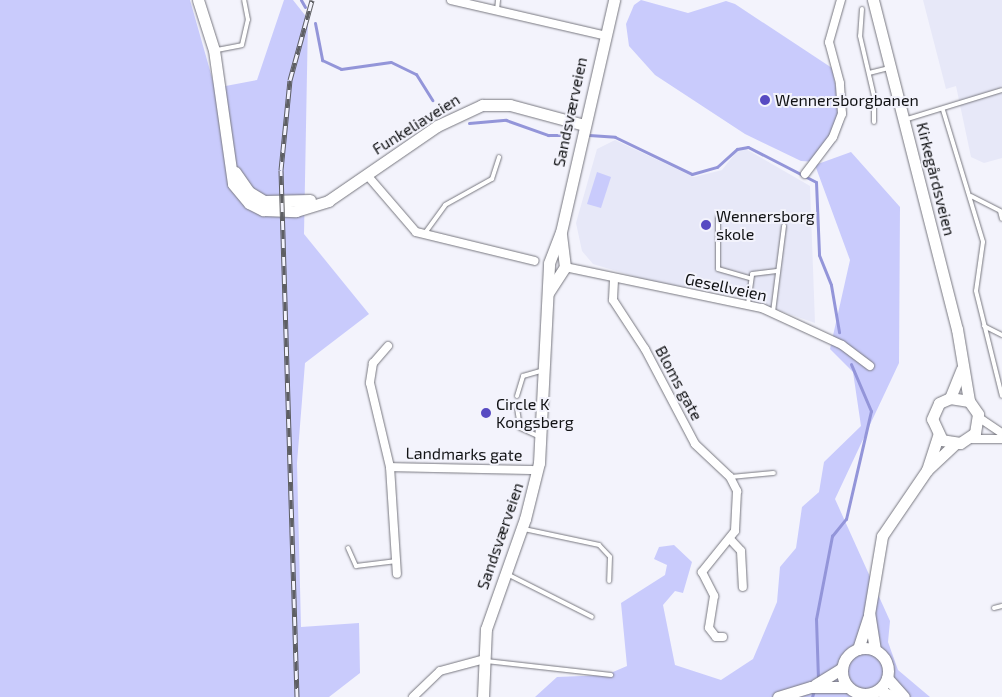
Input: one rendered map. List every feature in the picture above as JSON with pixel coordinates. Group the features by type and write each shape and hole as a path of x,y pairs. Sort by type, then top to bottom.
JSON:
{"street":[{"name":"Funkeliaveien","path":"198,0 214,50 232,168 249,192 270,202 310,200 356,182 449,119 482,105 510,105 584,125"},
{"path":"452,0 496,12 603,35"},
{"name":"Sandsværveien","path":"482,697 481,660 505,573 522,528 538,470 542,436 547,294 558,265 561,232 603,35 614,0"},
{"path":"805,174 840,123 842,92 829,42 841,0"},
{"name":"Kirkegårdsveien","path":"873,0 957,330 969,402 978,417 1002,433"},
{"path":"367,175 402,220 424,235 535,261"},
{"name":"Gesellveien","path":"558,265 614,280 748,304 774,312 842,344 870,366"},
{"name":"Bloms gate","path":"614,280 613,300 645,349 695,444 730,477 737,491 738,519 730,539"},
{"name":"Landmarks gate","path":"388,346 373,362 370,383 390,467 397,574"},
{"name":"Kirkegårdsveien","path":"938,436 933,414 950,398 962,367"},
{"path":"950,398 969,402"},
{"path":"970,439 978,417"},
{"path":"927,470 938,436 955,444"},
{"path":"858,649 869,614 882,536 927,470 955,444 970,439 1002,439"},
{"name":"Landmarks gate","path":"390,467 538,470"},
{"path":"723,637 716,637 709,628 714,596 702,572 730,539 741,551 743,587"},
{"path":"869,614 875,650 887,664 887,678 878,690"},
{"path":"778,697 811,687 839,670 847,656 858,649 875,650"},
{"path":"413,697 440,671 481,660"},
{"path":"839,670 843,686"},
{"path":"887,678 904,697"},
{"path":"811,687 843,686 862,694 878,690 894,697"}],"lane":[{"path":"214,50 242,45 248,20 244,0"},
{"path":"496,12 498,0"},
{"path":"862,9 860,36 869,73 874,122"},
{"path":"869,73 890,67"},
{"path":"904,120 943,110 1002,90"},
{"path":"943,110 984,242 975,285 1002,396"},
{"path":"424,235 445,205 492,179 499,157"},
{"path":"971,196 1000,211 1002,219"},
{"path":"718,217 718,269 750,278"},
{"path":"774,312 777,271 784,226"},
{"path":"748,304 750,278 757,270 777,271"},
{"path":"984,326 1002,335"},
{"path":"517,396 523,376 544,371"},
{"path":"517,408 520,428 542,436"},
{"path":"730,477 774,473"},
{"path":"522,528 599,545 610,557 609,581"},
{"path":"348,548 356,566 397,561"},
{"path":"505,573 592,617"},
{"path":"994,608 1002,606"},
{"path":"481,660 611,675"}],"shaded area":[{"path":"0,0 190,0 215,88 257,80 284,0 293,0 308,19 304,234 369,314 305,363 297,463 301,627 359,623 360,673 329,697 0,697"},
{"name":"Wennersborgbanen","path":"641,0 688,13 726,1 735,4 832,68 843,124 832,146 818,162 801,161 745,134 655,75 629,46 626,24 634,5"},
{"path":"923,0 1002,0 1002,158 984,163 971,157 956,86 946,89"},
{"path":"615,140 694,177 722,170 737,151 746,149 810,186 815,323 735,295 653,282 593,264 582,251 576,223 597,149"},
{"path":"851,152 900,207 899,363 835,499 890,621 888,642 898,670 930,697 535,697 557,677 606,675 627,666 621,603 665,575 667,565 654,559 659,547 674,545 692,562 683,593 675,591 663,605 675,665 721,680 753,659 777,602 780,567 796,548 802,507 819,492 824,462 861,426 853,372 830,349 850,260 815,165"},
{"path":"597,172 611,177 601,208 587,204"}],"waterway":[{"path":"301,0 305,7"},
{"path":"315,23 322,60 341,69 391,62 416,74 432,100"},
{"path":"469,123 506,120 548,135 566,135"},
{"path":"589,135 615,137 692,174 717,167 737,149 748,147 816,182 819,255 831,285 839,332"},
{"path":"818,679 816,619 832,536 846,519 871,411 851,364"},
{"path":"812,697 814,690"}],"railway":[{"path":"297,697 281,170 290,80 312,0"}],"place":[{"name":"Wennersborgbanen","path":"765,100"},
{"name":"Wennersborg skole","path":"706,225"},
{"name":"Circle K Kongsberg","path":"486,413"}]}
